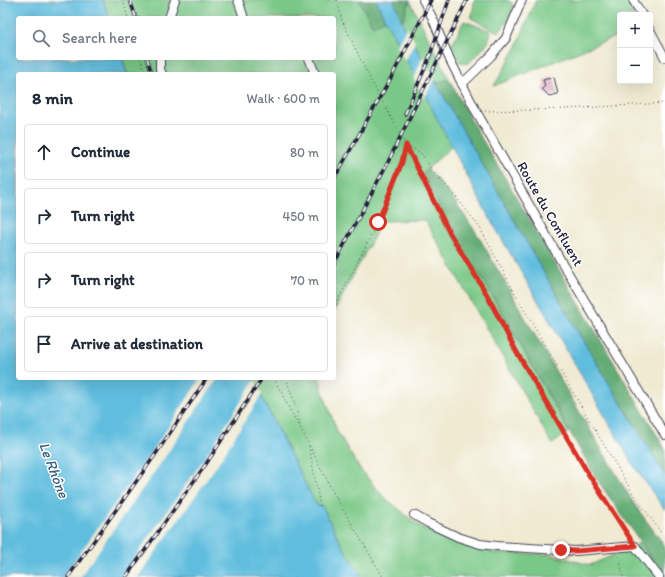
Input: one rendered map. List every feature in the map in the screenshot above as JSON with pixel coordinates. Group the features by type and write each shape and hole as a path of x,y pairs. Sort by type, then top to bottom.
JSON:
{"street":[{"path":"170,16 175,0"},
{"path":"238,0 243,16"},
{"name":"Route du Confluent","path":"423,0 432,16 462,84 476,111 561,261 665,435"},
{"path":"633,0 640,12"},
{"path":"462,84 491,56 506,38 519,2"},
{"path":"653,36 665,58"},
{"path":"160,60 161,72"},
{"path":"310,60 314,72"},
{"path":"414,515 428,524 458,537 480,544 576,551 635,546 659,577"}],"path":[{"path":"123,0 127,16"},
{"path":"337,0 342,20 367,73 406,145 449,232 486,293 515,349 589,475 635,546"},
{"path":"141,60 145,72"},
{"path":"476,111 537,110 665,103"},
{"path":"336,304 378,222 402,162 406,145"},
{"path":"406,145 420,152 432,170 457,198 480,228 523,308 632,492 665,538"},
{"path":"275,380 333,492 384,577"},
{"path":"287,380 296,407 301,429"},
{"path":"308,443 320,506"},
{"path":"617,547 623,577"}],"green space":[{"path":"103,0 359,0 373,26 385,19 452,146 423,173 454,237 488,288 569,432 552,444 425,220 382,221 336,308 336,72 126,72 123,60 336,60 336,16 108,16"},
{"path":"359,0 376,0 385,19 373,26"},
{"path":"394,0 410,0 402,22 394,2"},
{"path":"474,0 508,0 514,5 510,18 499,32 471,18"},
{"path":"536,0 626,0 632,12 617,12 617,36 494,86 516,48"},
{"path":"410,1 449,79 436,83 402,22"},
{"path":"464,21 491,31 488,43 468,64 458,61 451,46"},
{"path":"449,79 473,124 665,449 665,475 576,329 436,83"},
{"path":"428,169 452,197 479,237 634,504 665,546 665,577 596,478 488,288 454,237 423,173"},
{"path":"253,380 320,380 322,389 337,431 359,468 383,496 418,525 457,544 496,553 549,554 590,565 614,555 633,551 639,542 665,577 362,577 340,542 322,506 318,506 314,501"}],"water":[{"name":"Le Rhône","path":"0,0 103,0 108,16 16,16 16,60 123,60 126,72 16,72 16,380 253,380 314,501 318,506 322,506 340,542 362,577 0,577"},
{"path":"376,0 394,0 402,22 576,329 665,475 665,510 634,466 485,210"}],"pier":[{"path":"407,27 415,42 405,61 397,46"},
{"path":"423,56 429,67 426,74 430,68 435,77 424,99 414,79"},
{"path":"200,380 217,380 160,464 80,577 63,577 149,456"},
{"path":"255,380 262,394 215,468 138,577 121,577 204,459"}],"building":[{"path":"554,77 558,94 549,96 542,89 545,86 543,80"}],"railway":[{"path":"130,0 135,16"},
{"path":"336,175 392,76 431,0"},
{"path":"405,114 428,61 449,0"},
{"path":"336,260 388,162 467,0"},
{"path":"148,60 151,72"},
{"path":"68,577 153,458 206,380"},
{"path":"126,577 206,464 261,380"}],"route":[{"path":"378,222 402,162 406,145 449,232 467,264 486,293 515,349 589,475 635,546 576,551 561,550"}]}
